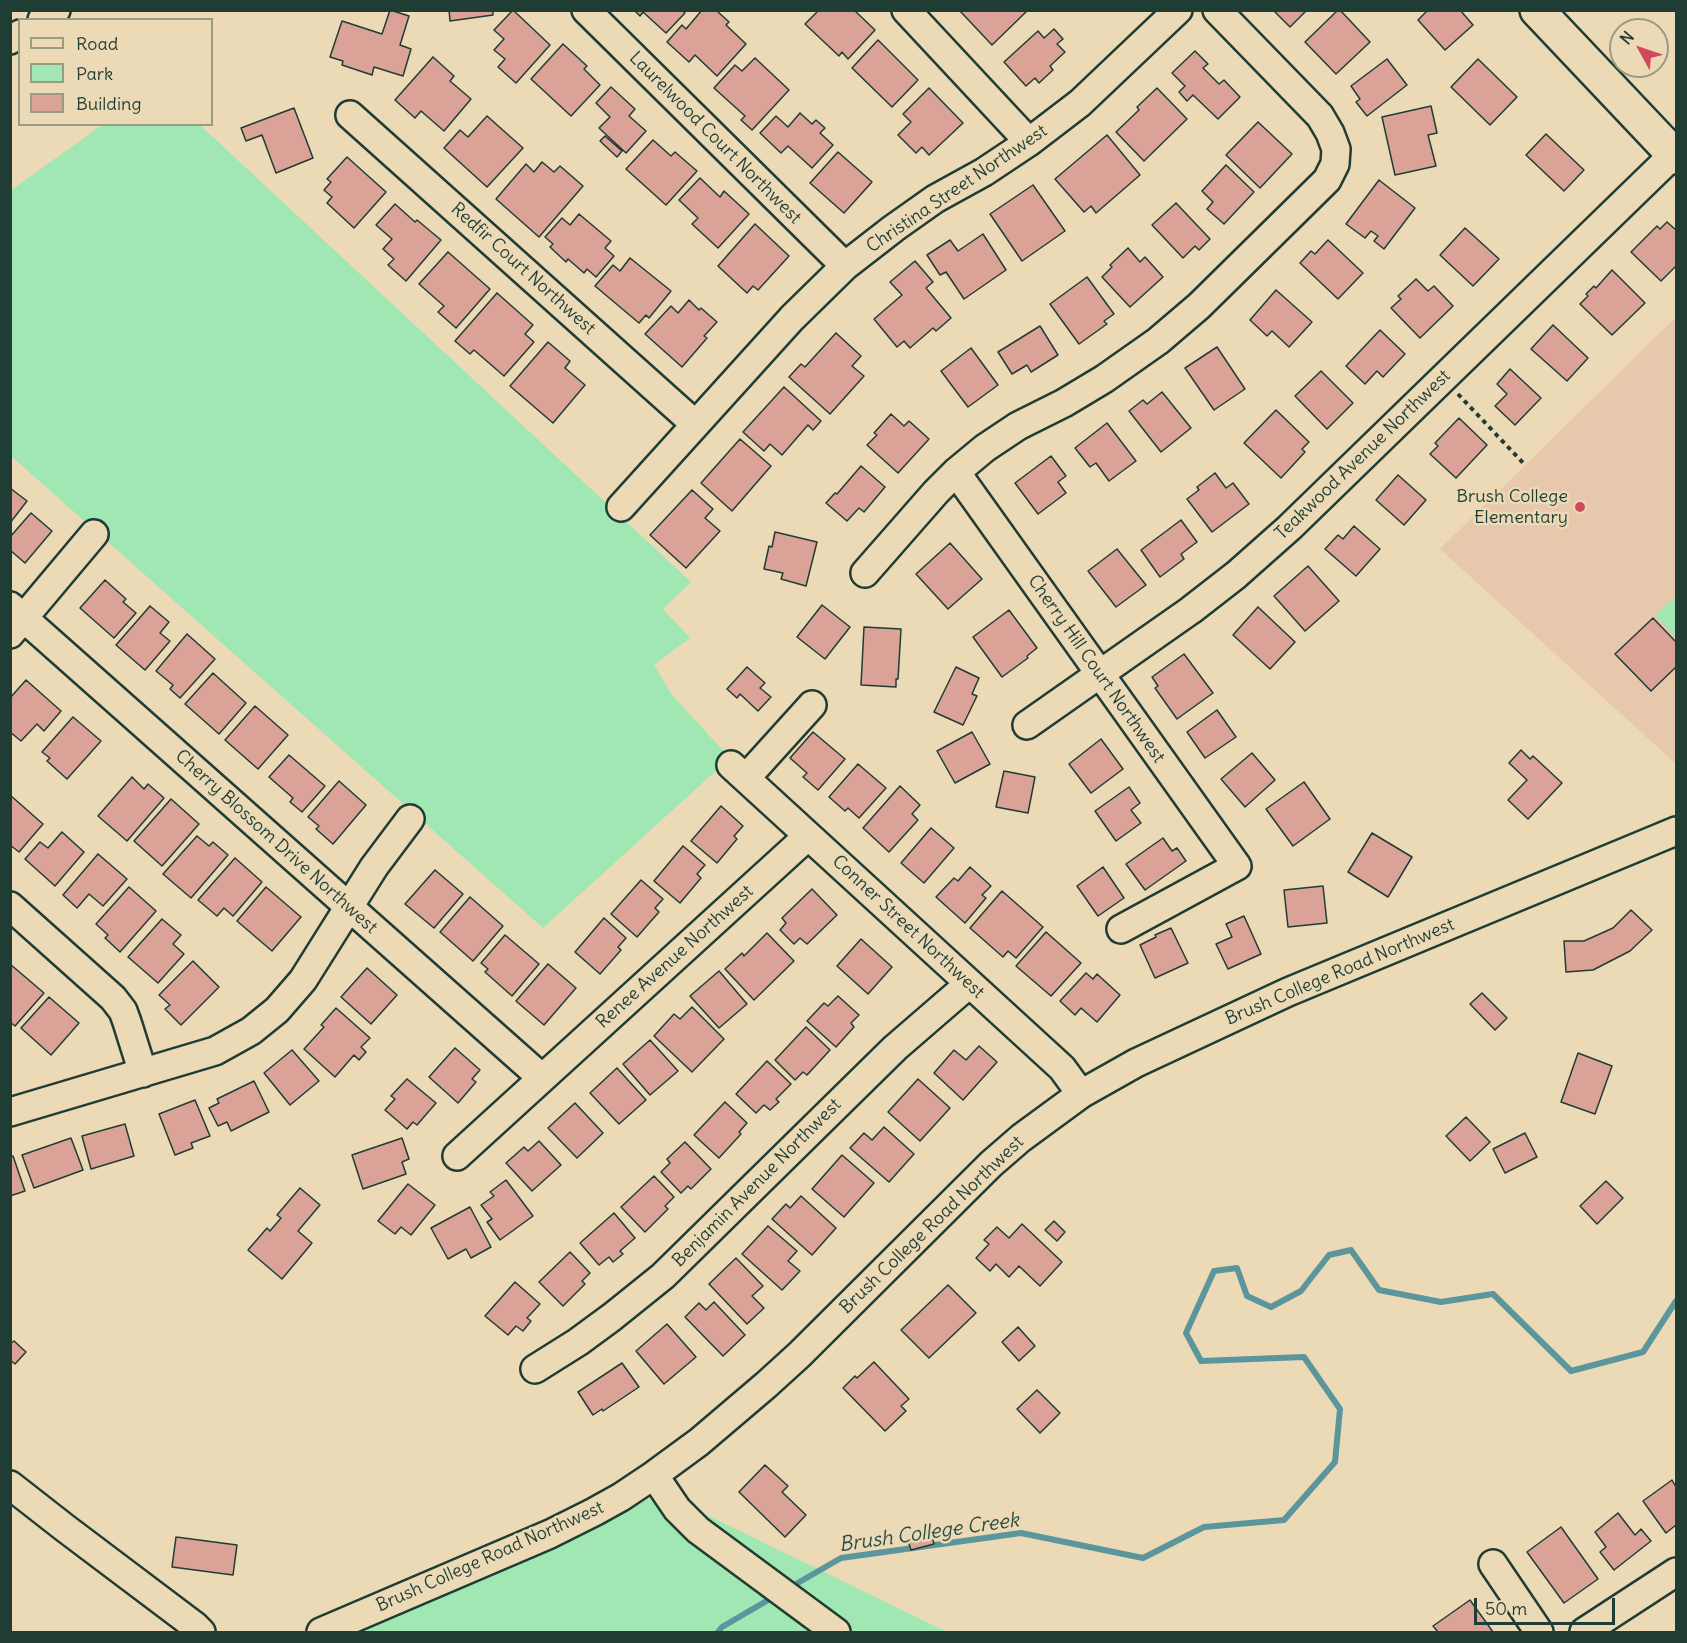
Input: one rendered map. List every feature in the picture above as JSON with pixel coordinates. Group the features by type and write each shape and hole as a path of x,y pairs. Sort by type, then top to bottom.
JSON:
{"main road":[{"path":"1537,10 1675,156"}],"street":[{"name":"Laurelwood Court Northwest","path":"586,10 845,266"},
{"path":"906,10 1029,142"},
{"name":"Christina Street Northwest","path":"621,507 792,318 845,266 935,199 984,172 1080,104 1178,10"},
{"path":"865,573 956,472 985,448 1018,426 1064,403 1104,379 1158,341 1199,306 1327,180 1335,164 1336,149 1320,116 1217,10"},
{"name":"Redfir Court Northwest","path":"350,115 695,424"},
{"name":"Teakwood Avenue Northwest","path":"1027,725 1191,610 1236,575 1289,528 1675,156"},
{"name":"Cherry Hill Court Northwest","path":"956,472 1237,866 1121,929"},
{"path":"15,619 94,534"},
{"name":"Cherry Blossom Drive Northwest","path":"15,619 348,906 542,1078"},
{"name":"Conner Street Northwest","path":"812,705 738,772 1062,1068 1081,1094"},
{"path":"10,1112 215,1051 251,1030 277,1010 303,980 348,906 410,819"},
{"name":"Brush College Road Northwest","path":"321,1632 550,1534 621,1497 654,1475 699,1442 766,1385 991,1164 1021,1138 1081,1094 1145,1059 1288,992 1677,831"},
{"name":"Renee Avenue Northwest","path":"457,1156 808,836"},
{"path":"10,906 113,998 123,1011 143,1073"},
{"name":"Benjamin Avenue Northwest","path":"535,1369 603,1324 663,1276 895,1048 969,984"},
{"path":"654,1475 677,1509 698,1530 836,1632"},
{"path":"10,1485 201,1632"},
{"path":"1493,1563 1539,1632"},
{"path":"1584,1632 1677,1572"}],"path":[{"path":"1443,379 1526,465"}],"shaded area":[{"name":"Brush College Elementary","path":"1676,317 1676,764 1440,549"}],"green space":[{"path":"101,126 201,126 691,582 663,609 690,638 654,665 672,695 730,758 543,928 11,456 10,191"},
{"path":"1676,596 1676,638 1655,615"},
{"path":"662,1493 947,1632 348,1632"}],"building":[{"path":"390,10 409,16 400,45 411,49 403,76 374,67 372,75 342,65 343,61 330,57 342,21 382,34"},
{"path":"449,10 493,10 493,15 450,21"},
{"path":"513,10 550,45 516,83 498,67 505,59 494,50 504,39 494,30"},
{"path":"634,10 682,10 685,13 666,33 643,12 640,16"},
{"path":"702,10 716,10 729,22 726,25 746,44 717,76 695,55 689,62 667,42 682,25 686,29"},
{"path":"819,10 854,10 875,30 848,59 842,52 839,56 805,24"},
{"path":"959,10 1028,10 992,45"},
{"path":"1273,10 1307,10 1290,27"},
{"path":"1338,10 1370,42 1336,74 1305,42"},
{"path":"1428,10 1460,10 1473,25 1445,50 1418,20"},
{"path":"1054,29 1063,39 1057,44 1065,52 1050,66 1053,70 1039,83 1035,78 1026,86 1004,62 1038,31 1044,38"},
{"path":"878,40 918,80 892,107 852,68"},
{"path":"563,44 587,66 584,69 600,85 571,116 531,79"},
{"path":"1195,51 1208,64 1203,68 1219,84 1224,80 1240,97 1218,119 1193,95 1187,101 1179,92 1185,86 1172,73"},
{"path":"433,57 454,76 450,81 471,99 444,131 421,111 415,118 395,100"},
{"path":"755,58 789,90 752,130 741,120 745,116 714,88 735,65 742,71"},
{"path":"1387,59 1407,85 1367,116 1356,102 1360,99 1351,86"},
{"path":"1478,59 1517,97 1490,125 1451,87"},
{"path":"611,87 635,109 629,116 646,131 626,153 599,128 610,117 596,103"},
{"path":"929,88 963,123 929,155 922,147 916,153 898,135 911,122 903,114"},
{"path":"1157,88 1187,119 1144,161 1116,132 1139,110 1137,107"},
{"path":"1431,106 1437,133 1428,135 1436,166 1395,175 1382,117"},
{"path":"294,108 313,158 276,173 262,135 246,141 241,128"},
{"path":"800,113 812,124 816,120 825,128 820,133 833,145 812,168 788,146 781,153 760,133 776,116 788,127"},
{"path":"487,116 523,148 487,187 444,148 460,130 468,137"},
{"path":"1258,122 1292,154 1260,188 1226,155"},
{"path":"1546,134 1584,170 1564,191 1526,155"},
{"path":"1107,135 1140,175 1096,213 1091,206 1084,212 1055,179"},
{"path":"605,136 622,151 617,157 600,141"},
{"path":"653,140 671,156 675,152 697,171 666,205 626,169"},
{"path":"838,152 872,182 844,213 810,183"},
{"path":"347,157 386,192 354,228 327,203 332,197 324,190 331,182 327,179"},
{"path":"542,162 554,172 560,166 583,186 539,237 496,199 526,164 534,172"},
{"path":"1226,165 1254,192 1224,224 1207,209 1213,202 1202,191"},
{"path":"700,178 720,197 724,191 749,214 718,248 692,224 698,218 679,200"},
{"path":"1379,180 1415,208 1384,249 1374,241 1378,236 1371,231 1365,238 1346,224"},
{"path":"1033,185 1065,231 1022,261 990,214"},
{"path":"1176,203 1210,239 1199,250 1195,246 1183,258 1152,225"},
{"path":"395,204 415,222 417,220 441,240 406,281 388,265 394,259 383,249 392,239 376,225"},
{"path":"579,214 611,241 605,248 614,256 596,277 587,269 584,273 568,259 566,262 550,247 553,244 545,237 562,218 570,225"},
{"path":"1667,222 1676,230 1676,266 1661,281 1631,252 1657,226 1660,229"},
{"path":"755,224 789,256 758,290 753,286 747,293 718,266"},
{"path":"1465,228 1499,259 1473,286 1440,255"},
{"path":"983,234 1006,270 964,299 946,272 940,275 927,255 950,240 958,251"},
{"path":"1328,240 1363,273 1338,299 1300,263 1311,251 1315,254"},
{"path":"1128,248 1140,262 1145,257 1163,277 1130,307 1102,277 1112,267 1110,265"},
{"path":"448,252 490,289 456,328 438,312 444,306 419,284"},
{"path":"630,258 671,291 649,318 646,315 639,323 595,286 613,265 620,271"},
{"path":"915,261 933,282 926,288 951,318 936,331 933,328 910,348 904,341 897,347 874,319 902,295 890,282"},
{"path":"1612,270 1645,303 1612,335 1580,304 1588,296 1586,294 1594,286 1596,288"},
{"path":"1087,277 1114,314 1104,321 1107,324 1079,344 1050,304"},
{"path":"1416,279 1428,291 1434,286 1453,306 1420,338 1391,308 1401,299 1398,296"},
{"path":"1276,290 1312,322 1289,347 1272,331 1267,336 1250,320"},
{"path":"497,293 533,325 525,334 534,342 504,376 474,350 470,354 455,341"},
{"path":"689,300 717,322 704,336 707,338 682,367 645,334 671,306 678,313"},
{"path":"1553,325 1588,358 1567,381 1531,349"},
{"path":"1040,326 1058,355 1031,372 1027,365 1012,374 998,352"},
{"path":"1380,330 1405,354 1383,377 1377,371 1365,384 1346,366"},
{"path":"836,333 861,356 852,366 864,376 830,414 789,377 801,364 805,367"},
{"path":"548,342 570,361 565,368 585,385 553,423 510,386"},
{"path":"1217,347 1245,389 1214,410 1185,368"},
{"path":"971,348 998,385 968,407 941,371"},
{"path":"1510,369 1541,398 1515,425 1495,406 1507,394 1497,384"},
{"path":"1321,371 1353,403 1327,429 1295,396"},
{"path":"784,387 821,421 813,430 808,425 782,455 770,444 764,451 743,432"},
{"path":"1162,392 1191,428 1161,452 1129,411 1143,400 1147,404"},
{"path":"1276,410 1309,442 1302,449 1305,452 1281,478 1244,443"},
{"path":"891,414 904,426 909,421 929,439 898,473 867,445 877,435 874,433"},
{"path":"1459,418 1487,445 1456,478 1430,454 1438,446 1435,443"},
{"path":"1107,423 1136,461 1109,481 1096,463 1090,467 1075,448"},
{"path":"740,439 771,466 732,511 701,483"},
{"path":"1051,456 1066,476 1058,482 1066,493 1038,514 1015,483"},
{"path":"861,466 885,487 864,512 859,508 847,521 826,503 835,493 837,494"},
{"path":"1215,473 1226,488 1233,483 1249,504 1212,532 1187,499 1199,490 1197,487"},
{"path":"1398,475 1426,500 1404,525 1376,500"},
{"path":"10,488 27,501 10,523"},
{"path":"692,490 713,509 705,518 720,531 686,568 650,535"},
{"path":"31,513 52,531 25,563 10,550 10,537"},
{"path":"1181,520 1197,542 1181,554 1184,559 1160,577 1141,550"},
{"path":"1354,526 1380,549 1356,576 1325,549 1338,535 1343,539"},
{"path":"775,532 817,542 806,586 781,579 783,573 764,569"},
{"path":"950,543 982,579 948,609 916,574"},
{"path":"1117,549 1146,585 1116,607 1088,571"},
{"path":"1308,566 1339,601 1305,631 1274,596"},
{"path":"105,580 126,599 123,602 136,613 114,638 80,608"},
{"path":"822,605 850,627 825,659 797,637"},
{"path":"150,606 169,622 160,633 170,641 145,670 116,645"},
{"path":"1258,607 1295,642 1270,669 1233,635"},
{"path":"1009,610 1037,648 1027,656 1028,658 1002,677 973,637"},
{"path":"1653,618 1676,642 1676,667 1651,691 1615,654"},
{"path":"864,627 901,629 896,687 861,685"},
{"path":"187,634 215,659 180,698 170,689 173,685 156,671"},
{"path":"1184,654 1213,693 1177,719 1155,688 1158,686 1152,677"},
{"path":"747,667 765,683 760,688 771,697 758,711 740,694 737,698 727,689"},
{"path":"956,667 979,678 972,694 977,696 963,725 934,712"},
{"path":"213,673 246,703 219,734 185,704"},
{"path":"26,680 61,711 44,731 37,724 21,741 10,732 10,698"},
{"path":"255,706 288,735 258,769 225,740"},
{"path":"1217,710 1236,737 1205,758 1187,732"},
{"path":"73,717 101,741 67,779 47,761 50,758 42,752"},
{"path":"813,732 845,759 818,790 803,777 807,773 790,758"},
{"path":"972,732 990,764 955,783 937,751"},
{"path":"1101,739 1123,769 1091,793 1069,764"},
{"path":"1521,750 1530,759 1533,756 1562,783 1528,819 1508,800 1527,780 1509,763"},
{"path":"1252,753 1275,780 1245,807 1221,779"},
{"path":"289,755 325,786 302,812 290,802 293,798 269,777"},
{"path":"858,764 886,788 859,818 848,808 845,811 829,797"},
{"path":"1004,771 1035,777 1028,813 996,807"},
{"path":"132,777 144,789 148,784 164,798 127,841 98,816"},
{"path":"339,781 366,805 333,844 316,829 319,826 308,817"},
{"path":"1304,782 1330,819 1293,846 1266,809"},
{"path":"900,786 920,805 912,814 918,820 889,852 863,828"},
{"path":"1129,787 1140,803 1131,810 1141,823 1116,841 1095,811"},
{"path":"10,795 43,824 19,852 10,845"},
{"path":"171,799 199,824 162,866 134,841"},
{"path":"721,806 743,826 734,836 737,839 717,863 691,841"},
{"path":"931,828 954,848 924,883 901,863"},
{"path":"62,832 84,852 55,886 25,859 40,842 48,848"},
{"path":"1372,833 1412,857 1388,897 1348,872"},
{"path":"197,836 209,846 213,842 228,855 191,898 163,874"},
{"path":"1163,838 1172,851 1177,848 1186,861 1145,890 1126,864"},
{"path":"683,846 705,865 697,874 701,878 680,903 654,881"},
{"path":"98,854 127,879 103,906 89,894 77,908 63,895"},
{"path":"235,858 262,882 233,916 224,908 217,916 198,900"},
{"path":"970,867 991,886 982,895 986,898 965,923 936,897 954,878 958,881"},
{"path":"1103,867 1124,898 1098,916 1077,886"},
{"path":"435,870 463,894 434,928 405,904"},
{"path":"641,880 663,899 655,908 659,912 637,937 611,914"},
{"path":"1323,886 1327,923 1288,927 1284,890"},
{"path":"129,887 156,911 120,952 105,938 108,935 96,924"},
{"path":"266,887 301,917 272,951 237,921"},
{"path":"812,889 837,915 807,944 800,938 794,944 780,930 786,923 782,918"},
{"path":"1002,891 1043,927 1016,958 1008,951 1003,957 970,928"},
{"path":"470,897 503,926 473,961 440,932"},
{"path":"1631,910 1652,930 1630,951 1593,970 1566,972 1564,941 1584,941 1613,928"},
{"path":"1244,916 1261,954 1228,969 1216,944 1232,937 1226,924"},
{"path":"604,918 626,938 618,947 621,950 600,974 575,952"},
{"path":"162,919 181,935 173,944 184,954 158,983 128,957"},
{"path":"1171,928 1188,963 1155,978 1140,945"},
{"path":"1046,932 1081,963 1051,996 1016,966"},
{"path":"767,933 794,961 754,1000 725,969 742,953 744,956"},
{"path":"505,935 539,964 512,996 485,972 488,969 481,963"},
{"path":"861,939 892,967 868,994 837,966"},
{"path":"193,961 219,987 181,1025 165,1009 170,1005 159,995"},
{"path":"10,964 44,993 15,1026 10,1022"},
{"path":"548,964 576,988 544,1025 516,1001"},
{"path":"367,968 397,995 371,1024 341,997"},
{"path":"719,971 747,1004 719,1028 690,996"},
{"path":"1086,973 1093,979 1097,974 1120,995 1097,1022 1081,1008 1075,1015 1060,1001"},
{"path":"1482,993 1507,1018 1495,1030 1470,1004"},
{"path":"838,996 859,1015 851,1023 854,1027 836,1047 807,1021 824,1003 828,1006"},
{"path":"49,997 79,1023 51,1055 21,1028"},
{"path":"692,1007 724,1039 692,1072 654,1036 674,1014 680,1019"},
{"path":"336,1008 370,1038 361,1047 366,1052 359,1060 354,1055 335,1077 304,1049 324,1027 321,1025"},
{"path":"806,1027 830,1050 807,1075 803,1072 795,1080 775,1060"},
{"path":"650,1040 678,1071 650,1095 623,1064"},
{"path":"979,1046 997,1062 963,1100 934,1073 954,1050 966,1060"},
{"path":"455,1048 480,1070 472,1079 476,1082 458,1103 429,1077"},
{"path":"292,1050 319,1081 290,1105 264,1073"},
{"path":"1578,1053 1612,1066 1595,1114 1561,1102"},
{"path":"767,1061 791,1084 776,1099 779,1102 770,1110 764,1105 756,1113 736,1094"},
{"path":"617,1068 646,1100 619,1124 590,1093"},
{"path":"407,1079 436,1103 417,1125 413,1122 407,1129 385,1110 395,1099 391,1096"},
{"path":"918,1079 950,1108 920,1141 888,1112"},
{"path":"254,1081 269,1112 231,1131 227,1122 218,1126 209,1108 219,1103 217,1099"},
{"path":"195,1100 210,1136 191,1143 193,1148 175,1155 159,1114"},
{"path":"725,1102 747,1123 739,1132 741,1134 719,1158 694,1135"},
{"path":"575,1103 603,1133 577,1158 548,1128"},
{"path":"1466,1117 1490,1142 1470,1161 1446,1136"},
{"path":"125,1124 134,1156 91,1169 82,1136"},
{"path":"884,1127 914,1154 889,1182 850,1148 864,1133 872,1140"},
{"path":"1525,1133 1537,1157 1505,1173 1493,1149"},
{"path":"71,1138 83,1170 34,1188 22,1155"},
{"path":"402,1138 409,1159 402,1162 406,1174 363,1189 352,1155"},
{"path":"539,1141 561,1165 532,1191 506,1163 524,1147 528,1151"},
{"path":"685,1142 711,1169 691,1189 688,1186 681,1193 661,1172 670,1163 667,1159"},
{"path":"842,1155 874,1183 844,1217 812,1189"},
{"path":"13,1156 25,1191 10,1196 10,1157"},
{"path":"654,1176 674,1197 665,1206 668,1209 645,1232 621,1207"},
{"path":"506,1180 533,1216 500,1240 487,1222 492,1219 481,1205 494,1196 490,1192"},
{"path":"1606,1181 1623,1198 1597,1224 1580,1206"},
{"path":"408,1184 435,1205 411,1235 401,1227 395,1234 378,1221"},
{"path":"300,1188 320,1205 298,1231 312,1243 282,1279 248,1250 267,1228 270,1231 281,1218 277,1215"},
{"path":"801,1196 836,1228 812,1255 772,1219 786,1204 790,1208"},
{"path":"470,1207 491,1247 471,1258 466,1249 448,1259 431,1228"},
{"path":"614,1213 635,1238 620,1251 623,1254 613,1262 609,1257 599,1265 580,1243"},
{"path":"1054,1221 1065,1232 1057,1241 1045,1230"},
{"path":"1022,1224 1062,1262 1040,1286 1019,1266 1009,1277 996,1264 990,1271 976,1258 989,1244 984,1240 997,1227 1009,1238"},
{"path":"768,1226 797,1251 788,1261 800,1271 782,1290 742,1254"},
{"path":"570,1252 590,1273 582,1281 585,1284 563,1306 539,1282"},
{"path":"736,1258 763,1286 752,1296 764,1308 747,1324 709,1284"},
{"path":"515,1282 540,1304 527,1318 531,1321 523,1331 516,1326 508,1335 485,1316"},
{"path":"948,1285 976,1313 929,1358 901,1330"},
{"path":"714,1302 745,1335 723,1356 685,1317 699,1303 706,1310"},
{"path":"667,1324 696,1357 664,1384 636,1351"},
{"path":"1018,1327 1035,1346 1019,1361 1002,1342"},
{"path":"14,1341 26,1352 15,1364 10,1360 10,1344"},
{"path":"874,1362 909,1399 901,1406 906,1411 885,1431 843,1388"},
{"path":"622,1363 639,1387 593,1415 578,1392"},
{"path":"1037,1390 1060,1413 1040,1433 1017,1409"},
{"path":"765,1465 788,1486 782,1492 806,1515 785,1537 739,1492"},
{"path":"1672,1480 1676,1487 1676,1525 1666,1533 1643,1501"},
{"path":"1618,1513 1635,1535 1641,1529 1651,1541 1614,1570 1600,1552 1606,1547 1595,1532"},
{"path":"1561,1527 1598,1579 1564,1603 1527,1552"},
{"path":"932,1535 934,1544 911,1550 908,1541"},
{"path":"176,1537 237,1545 233,1575 172,1567"},
{"path":"1470,1600 1493,1632 1438,1632 1433,1626"}],"waterway":[{"name":"Brush College Creek","path":"789,1588 841,1558 1021,1533 1143,1558 1204,1527 1284,1520 1335,1462 1340,1409 1304,1357 1201,1361 1186,1333 1214,1271 1237,1268 1247,1296 1271,1307 1301,1291 1329,1255 1351,1250 1379,1290 1441,1302 1493,1294 1571,1371 1643,1352 1676,1301"},
{"name":"Brush College Creek","path":"718,1632 722,1627 775,1596"}],"place":[{"name":"Brush College Elementary","path":"1580,507"}]}
